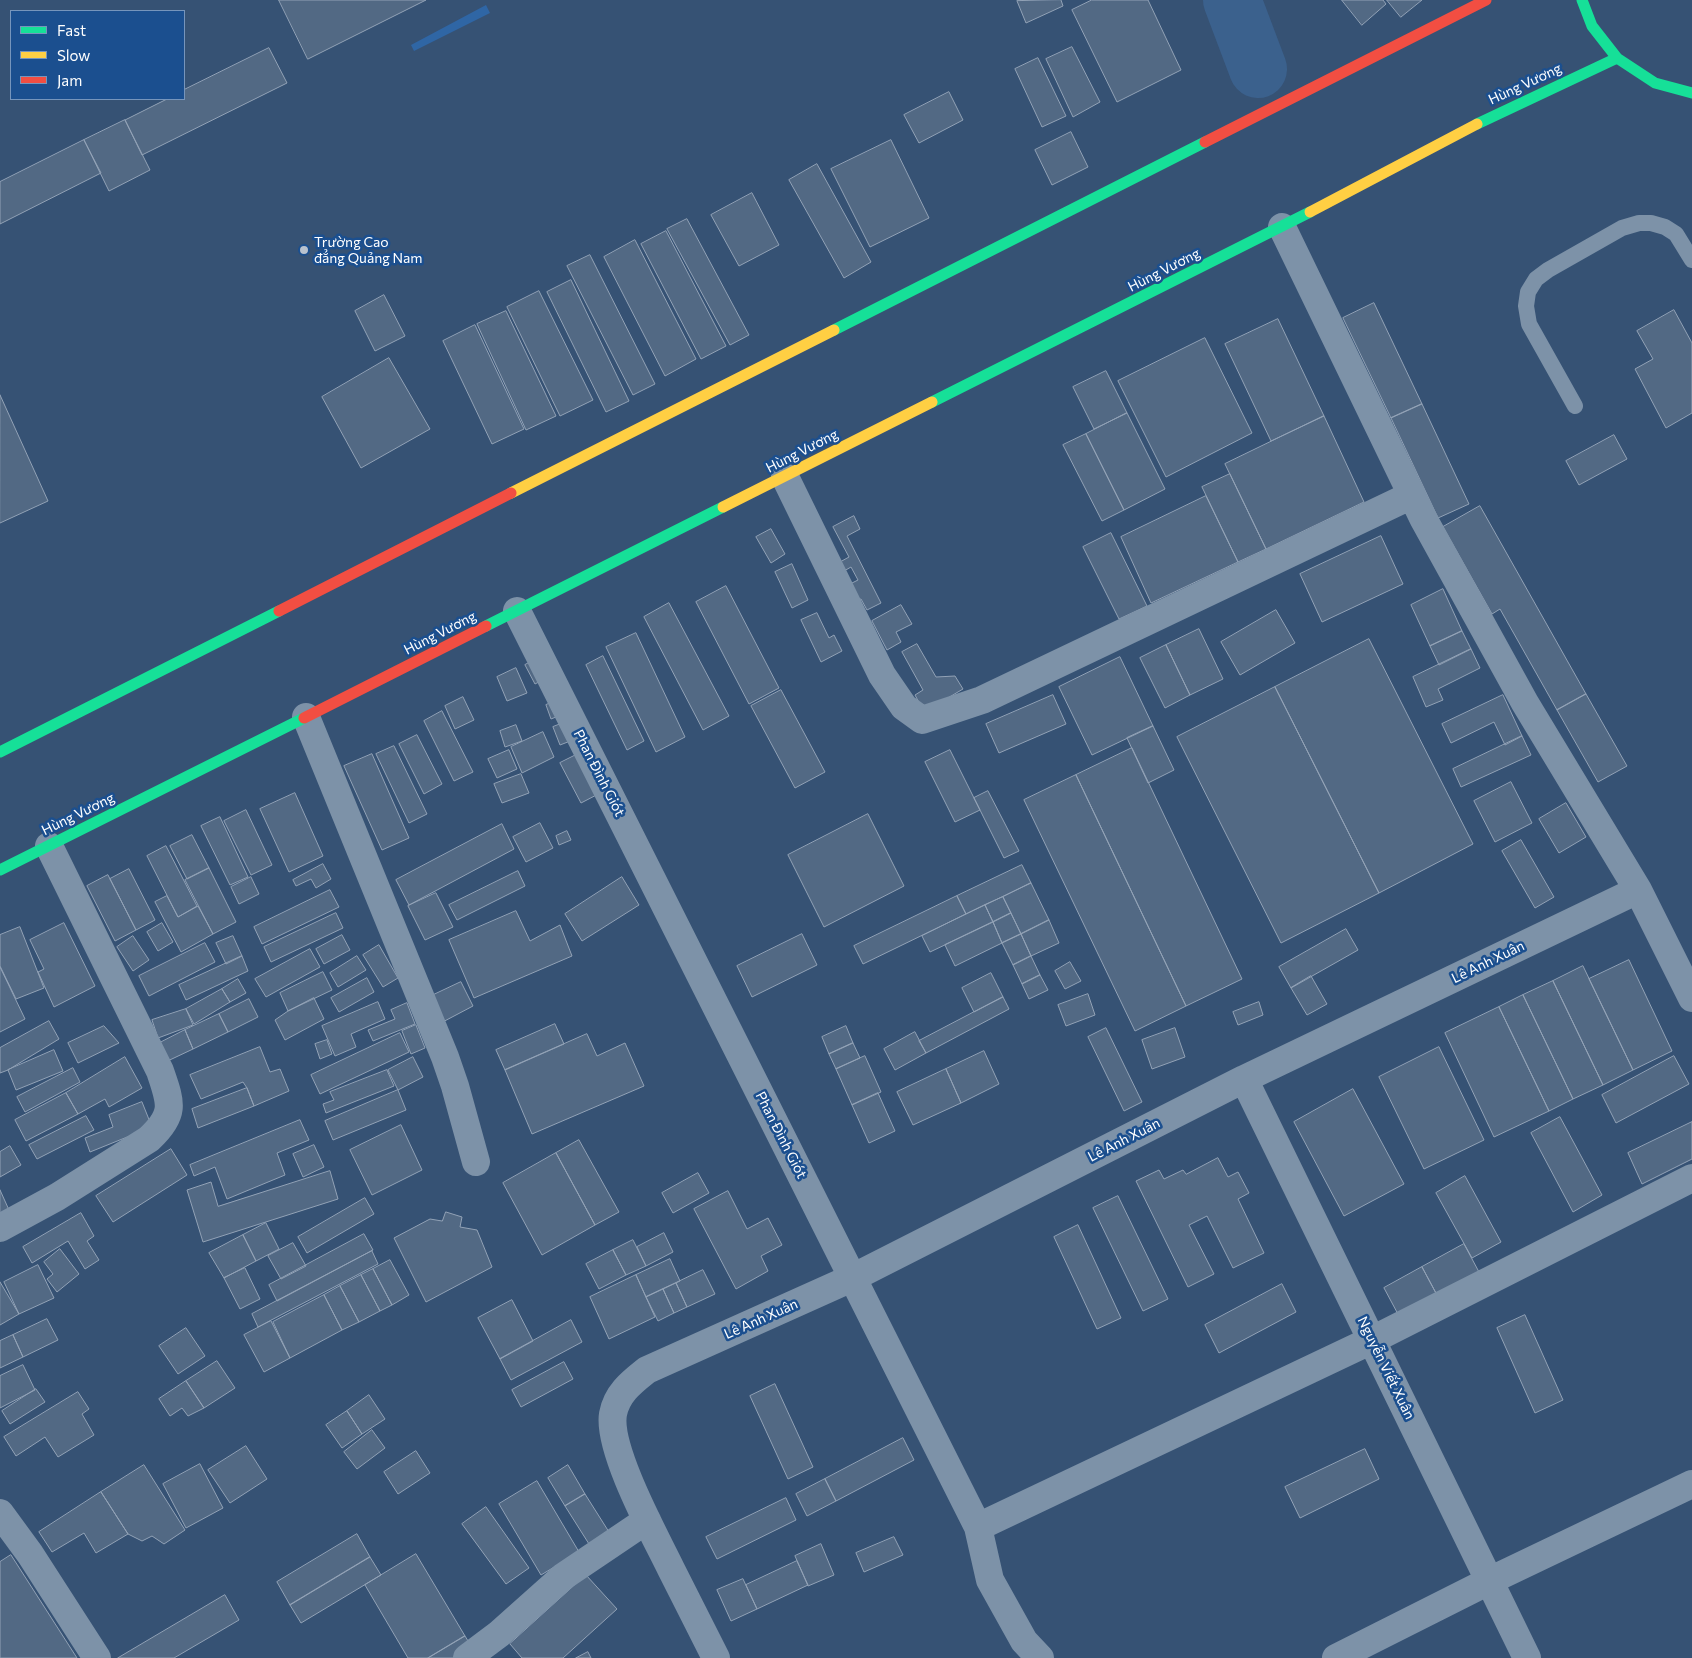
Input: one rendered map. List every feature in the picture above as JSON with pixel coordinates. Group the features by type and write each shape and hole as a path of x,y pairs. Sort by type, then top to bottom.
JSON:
{"main road":[{"path":"0,752 1486,0"},
{"path":"1582,0 1592,26 1617,58 1655,83 1692,93"},
{"name":"Hùng Vương","path":"0,869 1282,227 1497,113 1617,58"}],"street":[{"path":"1282,227 1412,495 1525,703 1638,890 1692,998"},
{"path":"785,477 882,675 904,707 922,720 982,700 1412,495"},
{"name":"Phan Đình Giót","path":"517,611 978,1527 990,1580 1024,1641 1040,1658"},
{"path":"306,717 445,1058 455,1086 476,1162"},
{"path":"0,1228 57,1197 149,1139 161,1128 169,1109 170,1099 160,1071 49,846"},
{"name":"Lê Anh Xuân","path":"646,1520 619,1454 613,1432 613,1415 618,1399 628,1385 647,1370 852,1278 1244,1079 1638,890"},
{"name":"Nguyễn Viết Xuân","path":"1244,1079 1527,1658"},
{"path":"978,1527 1372,1340 1692,1178"},
{"path":"1336,1658 1489,1581 1692,1484"},
{"path":"0,1513 30,1554 97,1658"},
{"path":"466,1658 499,1634 564,1576 646,1520 716,1658"}],"lane":[{"path":"1575,406 1529,324 1526,306 1528,292 1536,279 1548,270 1614,233 1639,223 1651,223 1665,227 1676,234 1692,260"}],"shaded area":[{"path":"486,5 490,13 414,51 411,45"}],"building":[{"path":"279,0 426,0 308,59"},
{"path":"1061,0 1063,6 1026,23 1017,1"},
{"path":"1092,0 1148,0 1181,70 1117,102 1072,10"},
{"path":"1342,0 1383,0 1386,4 1362,25"},
{"path":"1387,0 1422,0 1401,17"},
{"path":"1072,47 1100,102 1073,117 1046,59"},
{"path":"269,48 287,83 142,155 125,120 165,100 185,100 185,90"},
{"path":"1038,58 1066,116 1042,127 1015,69"},
{"path":"949,92 963,120 919,143 904,115"},
{"path":"125,120 150,170 109,191 84,140"},
{"path":"1071,132 1088,167 1052,185 1035,150"},
{"path":"84,140 101,173 0,224 0,182"},
{"path":"891,140 929,218 870,247 831,169"},
{"path":"817,164 871,262 844,278 789,180"},
{"path":"752,193 779,245 739,266 711,215"},
{"path":"687,219 749,335 730,345 667,229"},
{"path":"666,231 726,346 701,359 641,244"},
{"path":"635,240 696,359 665,376 604,257"},
{"path":"590,255 655,384 633,395 567,266"},
{"path":"571,280 629,401 606,412 547,292"},
{"path":"539,291 593,400 560,416 507,307"},
{"path":"384,295 405,336 375,351 355,311"},
{"path":"1374,303 1422,404 1391,418 1343,318"},
{"path":"1674,310 1692,343 1692,413 1666,428 1635,369 1653,359 1637,331"},
{"path":"506,311 556,416 526,430 477,324"},
{"path":"1278,319 1324,416 1271,441 1225,344"},
{"path":"475,325 524,429 492,444 443,341"},
{"path":"1205,338 1252,433 1166,477 1118,381"},
{"path":"389,358 430,429 361,468 322,397"},
{"path":"1106,371 1127,413 1094,429 1073,387"},
{"path":"0,395 48,501 0,523"},
{"path":"1422,404 1469,504 1438,518 1391,418"},
{"path":"1127,413 1165,489 1124,510 1086,434"},
{"path":"1324,416 1364,502 1266,549 1225,464"},
{"path":"1086,434 1124,510 1102,521 1063,445"},
{"path":"1614,435 1627,459 1579,485 1566,461"},
{"path":"1230,474 1266,549 1238,562 1202,487"},
{"path":"1206,496 1238,562 1151,603 1121,537"},
{"path":"1480,506 1586,694 1557,710 1500,609 1492,614 1443,527"},
{"path":"854,516 860,529 847,536 881,603 867,610 861,599 853,601 846,586 858,580 851,567 844,571 840,562 849,557 833,527"},
{"path":"771,529 785,554 771,563 756,537"},
{"path":"1111,533 1147,606 1119,619 1083,547"},
{"path":"1381,536 1403,584 1322,622 1300,574"},
{"path":"792,564 808,600 792,608 775,572"},
{"path":"726,586 779,688 749,704 696,602"},
{"path":"1443,589 1462,631 1430,646 1411,605"},
{"path":"669,603 729,716 703,730 644,617"},
{"path":"901,605 912,624 896,632 901,642 887,650 872,621"},
{"path":"1276,610 1295,643 1240,675 1221,642"},
{"path":"817,613 829,638 834,635 842,651 821,662 801,620"},
{"path":"1199,629 1223,679 1190,695 1166,645"},
{"path":"1462,631 1471,649 1439,665 1430,646"},
{"path":"636,633 685,737 656,752 606,647"},
{"path":"1369,639 1473,844 1379,893 1275,687"},
{"path":"917,644 936,677 955,676 963,689 924,712 915,695 923,690 902,652"},
{"path":"1166,645 1190,695 1165,708 1140,658"},
{"path":"1471,649 1480,668 1438,689 1443,700 1426,707 1413,677"},
{"path":"603,656 644,741 627,750 586,665"},
{"path":"1120,657 1153,726 1092,755 1059,687"},
{"path":"538,658 548,677 535,684 525,665"},
{"path":"516,668 527,693 507,701 497,677"},
{"path":"1275,687 1379,893 1281,943 1177,737"},
{"path":"781,690 825,772 795,788 751,706"},
{"path":"1586,694 1627,766 1598,782 1557,710"},
{"path":"1053,695 1066,724 999,753 986,724"},
{"path":"1503,695 1522,736 1505,745 1494,722 1451,743 1442,724"},
{"path":"463,697 474,720 455,729 445,706"},
{"path":"560,699 566,713 551,719 546,705"},
{"path":"442,711 473,772 454,781 424,721"},
{"path":"571,720 578,738 560,745 553,727"},
{"path":"516,725 522,741 505,747 500,731"},
{"path":"1153,726 1174,770 1148,783 1127,738"},
{"path":"543,732 554,757 522,773 511,747"},
{"path":"417,735 442,784 424,794 399,744"},
{"path":"1522,736 1531,755 1461,787 1453,769"},
{"path":"394,746 427,814 409,823 376,754"},
{"path":"1132,748 1242,979 1186,1006 1076,775"},
{"path":"509,750 517,769 497,778 488,759"},
{"path":"586,750 606,790 581,803 560,763"},
{"path":"950,750 980,810 955,822 925,762"},
{"path":"372,754 409,838 382,850 344,766"},
{"path":"521,774 529,793 502,803 494,784"},
{"path":"1076,775 1186,1006 1135,1031 1024,800"},
{"path":"1511,782 1532,823 1495,842 1474,801"},
{"path":"988,791 1019,851 1004,858 974,798"},
{"path":"295,793 323,856 289,872 260,809"},
{"path":"1566,803 1586,837 1559,853 1539,819"},
{"path":"246,810 272,865 251,875 224,821"},
{"path":"868,814 904,886 824,927 788,855"},
{"path":"220,817 248,877 230,885 201,826"},
{"path":"540,823 553,848 526,862 513,837"},
{"path":"502,824 514,849 409,905 396,880"},
{"path":"567,831 571,840 559,845 556,836"},
{"path":"192,835 209,868 187,879 170,846"},
{"path":"1521,840 1554,897 1535,908 1502,851"},
{"path":"166,846 197,906 178,917 147,856"},
{"path":"323,864 331,879 316,888 311,879 296,886 293,880"},
{"path":"1022,865 1031,883 966,914 957,896"},
{"path":"209,868 236,922 213,934 185,880"},
{"path":"129,869 155,920 136,930 110,879"},
{"path":"518,871 525,886 457,920 449,905"},
{"path":"108,875 136,930 115,941 87,886"},
{"path":"251,877 259,894 239,904 231,887"},
{"path":"622,877 639,905 582,941 565,914"},
{"path":"1031,883 1049,920 1021,934 1003,897"},
{"path":"330,890 339,907 262,944 254,927"},
{"path":"436,893 453,927 425,940 408,906"},
{"path":"167,896 178,917 198,906 213,934 181,952 155,902"},
{"path":"957,896 966,914 863,964 854,946"},
{"path":"1003,897 1011,913 993,922 985,905"},
{"path":"985,905 993,922 930,952 922,936"},
{"path":"516,911 530,941 560,925 572,956 474,998 449,940"},
{"path":"336,913 343,928 271,962 264,947"},
{"path":"1011,913 1021,934 1002,943 993,922"},
{"path":"1049,920 1059,943 1031,956 1021,934"},
{"path":"993,922 1002,943 955,966 945,945"},
{"path":"64,923 95,986 54,1007 38,972 44,969 30,940"},
{"path":"162,923 173,942 158,951 147,932"},
{"path":"20,927 44,988 16,999 0,966 0,935"},
{"path":"1346,929 1358,950 1291,988 1279,967"},
{"path":"802,934 817,965 752,997 737,966"},
{"path":"1021,934 1031,956 1013,965 1002,943"},
{"path":"342,935 350,950 324,964 316,949"},
{"path":"133,936 149,960 133,971 117,947"},
{"path":"233,936 242,956 226,964 216,943"},
{"path":"205,943 215,962 149,996 139,976"},
{"path":"379,945 398,978 383,987 363,955"},
{"path":"310,949 320,967 266,997 255,979"},
{"path":"242,956 248,971 186,1000 179,985"},
{"path":"357,956 366,970 338,987 330,973"},
{"path":"1031,956 1040,975 1022,984 1013,965"},
{"path":"1629,960 1672,1051 1633,1070 1589,979"},
{"path":"1070,962 1081,981 1065,989 1055,971"},
{"path":"1583,966 1633,1070 1603,1085 1553,981"},
{"path":"0,967 25,1019 0,1032"},
{"path":"323,972 332,990 288,1011 280,993"},
{"path":"991,973 1003,997 974,1012 962,988"},
{"path":"1040,975 1048,990 1029,999 1022,984"},
{"path":"1311,976 1327,1004 1307,1015 1291,988"},
{"path":"367,978 374,992 339,1012 331,998"},
{"path":"238,979 246,993 230,1002 222,989"},
{"path":"1553,981 1603,1085 1573,1099 1523,995"},
{"path":"461,982 473,1006 437,1025 425,999"},
{"path":"222,989 230,1002 194,1024 186,1009"},
{"path":"1088,994 1095,1015 1066,1026 1058,1005"},
{"path":"1523,995 1573,1099 1549,1111 1499,1007"},
{"path":"1003,997 1009,1009 926,1053 919,1041"},
{"path":"314,998 324,1019 285,1040 275,1020"},
{"path":"249,999 258,1017 228,1032 219,1014"},
{"path":"378,1002 385,1019 351,1034 356,1047 335,1056 322,1026"},
{"path":"1259,1002 1263,1015 1238,1025 1233,1012"},
{"path":"407,1003 415,1024 373,1041 368,1030 395,1019 391,1010"},
{"path":"1499,1007 1549,1111 1494,1137 1445,1033"},
{"path":"186,1009 193,1025 158,1038 152,1020"},
{"path":"219,1014 228,1032 193,1049 185,1030"},
{"path":"49,1021 59,1039 0,1073 0,1048"},
{"path":"555,1024 564,1044 505,1070 496,1050"},
{"path":"416,1025 425,1048 411,1054 402,1031"},
{"path":"104,1026 119,1043 78,1063 68,1043"},
{"path":"846,1026 853,1043 829,1054 822,1037"},
{"path":"1106,1028 1142,1102 1124,1111 1088,1037"},
{"path":"1175,1028 1185,1057 1152,1069 1142,1040"},
{"path":"185,1030 193,1049 157,1066 148,1049"},
{"path":"915,1032 926,1053 895,1070 884,1049"},
{"path":"400,1033 409,1052 320,1094 311,1075"},
{"path":"587,1034 597,1056 625,1043 644,1086 532,1134 505,1070"},
{"path":"327,1040 332,1054 320,1059 315,1044"},
{"path":"853,1043 860,1058 836,1069 829,1054"},
{"path":"260,1047 270,1072 280,1069 289,1091 254,1106 243,1082 201,1099 190,1075"},
{"path":"1439,1047 1484,1140 1424,1169 1379,1077"},
{"path":"54,1050 63,1071 16,1090 8,1070"},
{"path":"984,1051 999,1084 961,1103 946,1069"},
{"path":"865,1056 881,1092 852,1105 836,1069"},
{"path":"1674,1056 1689,1084 1616,1123 1602,1095"},
{"path":"125,1057 142,1088 109,1107 105,1099 78,1114 66,1093"},
{"path":"413,1057 423,1077 398,1090 388,1070"},
{"path":"73,1068 80,1082 25,1112 17,1097"},
{"path":"946,1069 961,1103 913,1125 897,1092"},
{"path":"387,1070 394,1086 326,1113 323,1104 334,1100 330,1092"},
{"path":"247,1088 254,1106 198,1128 192,1109"},
{"path":"1353,1089 1404,1184 1344,1216 1294,1122"},
{"path":"398,1090 406,1110 333,1140 325,1121"},
{"path":"66,1093 78,1114 26,1141 15,1120"},
{"path":"878,1093 895,1131 869,1143 852,1105"},
{"path":"142,1102 152,1127 90,1152 85,1138 113,1127 109,1115"},
{"path":"86,1116 94,1130 37,1159 29,1145"},
{"path":"1560,1117 1602,1195 1573,1212 1531,1133"},
{"path":"300,1120 309,1140 277,1153 285,1175 227,1199 215,1167 194,1176 190,1165"},
{"path":"1692,1122 1692,1159 1642,1184 1628,1153"},
{"path":"401,1125 422,1170 372,1195 350,1150"},
{"path":"579,1140 619,1212 595,1225 556,1153"},
{"path":"314,1145 324,1167 303,1177 293,1154"},
{"path":"10,1146 21,1165 0,1177 0,1152"},
{"path":"171,1149 187,1175 113,1222 96,1196"},
{"path":"556,1153 595,1225 542,1255 503,1183"},
{"path":"1218,1158 1228,1177 1238,1172 1249,1193 1238,1199 1264,1253 1233,1268 1207,1216 1189,1225 1214,1274 1188,1287 1136,1181 1159,1170 1164,1179 1183,1170 1186,1174"},
{"path":"330,1171 338,1199 203,1242 187,1190 211,1182 218,1206"},
{"path":"698,1173 709,1193 673,1213 662,1193"},
{"path":"1465,1176 1501,1242 1472,1258 1436,1193"},
{"path":"0,1190 9,1210 0,1239"},
{"path":"728,1191 747,1229 768,1218 782,1245 761,1256 768,1271 736,1289 694,1209"},
{"path":"1118,1196 1168,1299 1143,1311 1093,1208"},
{"path":"365,1198 374,1214 307,1253 298,1237"},
{"path":"446,1212 462,1217 460,1227 477,1230 492,1267 426,1302 394,1238 430,1219 442,1221"},
{"path":"81,1213 94,1236 87,1241 99,1260 85,1269 68,1241 32,1263 23,1247"},
{"path":"266,1223 279,1249 256,1261 243,1235"},
{"path":"1078,1225 1121,1318 1097,1329 1054,1237"},
{"path":"664,1233 673,1252 646,1266 637,1247"},
{"path":"364,1234 373,1250 277,1301 269,1285"},
{"path":"243,1235 256,1261 224,1278 209,1253"},
{"path":"633,1240 646,1266 626,1275 613,1250"},
{"path":"293,1243 306,1266 281,1279 268,1256"},
{"path":"1464,1244 1479,1272 1437,1295 1422,1267"},
{"path":"60,1249 79,1274 57,1292 47,1279 53,1274 44,1262"},
{"path":"613,1250 626,1275 599,1289 586,1264"},
{"path":"372,1251 378,1264 258,1327 252,1314"},
{"path":"670,1259 680,1281 646,1297 636,1275"},
{"path":"390,1260 409,1295 392,1305 373,1269"},
{"path":"38,1265 54,1298 19,1314 4,1282"},
{"path":"1422,1267 1437,1295 1399,1316 1384,1288"},
{"path":"245,1268 260,1299 240,1309 224,1278"},
{"path":"373,1269 392,1305 380,1311 361,1275"},
{"path":"703,1270 715,1294 687,1307 676,1283"},
{"path":"361,1275 380,1311 359,1322 340,1286"},
{"path":"636,1275 655,1317 609,1339 590,1297"},
{"path":"0,1282 19,1314 0,1325"},
{"path":"676,1283 687,1307 674,1313 663,1289"},
{"path":"1282,1284 1296,1312 1219,1353 1205,1325"},
{"path":"340,1286 359,1322 342,1330 324,1295"},
{"path":"663,1289 674,1313 658,1321 646,1297"},
{"path":"324,1295 342,1330 290,1358 273,1322"},
{"path":"512,1300 533,1341 500,1359 478,1318"},
{"path":"1525,1315 1563,1400 1535,1413 1497,1328"},
{"path":"47,1319 58,1340 23,1357 13,1335"},
{"path":"571,1320 582,1342 511,1380 500,1359"},
{"path":"271,1321 290,1358 264,1372 244,1335"},
{"path":"186,1328 205,1356 178,1374 159,1346"},
{"path":"13,1335 23,1357 0,1368 0,1341"},
{"path":"217,1361 235,1388 204,1408 186,1381"},
{"path":"564,1362 573,1379 521,1407 512,1390"},
{"path":"23,1365 35,1390 0,1408 0,1376"},
{"path":"186,1381 204,1408 188,1416 182,1408 170,1416 159,1399"},
{"path":"775,1384 813,1467 788,1479 750,1396"},
{"path":"36,1389 45,1402 10,1424 2,1411"},
{"path":"78,1392 89,1409 82,1414 94,1435 58,1457 45,1437 16,1456 4,1437"},
{"path":"369,1395 385,1419 362,1434 347,1411"},
{"path":"347,1411 362,1434 342,1448 326,1425"},
{"path":"372,1430 385,1448 357,1469 344,1452"},
{"path":"903,1438 914,1460 836,1501 825,1479"},
{"path":"246,1446 267,1479 230,1503 208,1470"},
{"path":"1365,1449 1379,1479 1300,1518 1285,1487"},
{"path":"416,1451 430,1473 398,1494 384,1472"},
{"path":"200,1464 223,1508 186,1528 163,1484"},
{"path":"144,1465 185,1530 164,1544 152,1536 142,1541 128,1534 101,1492"},
{"path":"568,1465 585,1494 565,1506 548,1478"},
{"path":"825,1479 836,1501 807,1516 796,1494"},
{"path":"537,1481 579,1552 541,1575 499,1504"},
{"path":"101,1492 128,1534 96,1553 84,1533 52,1552 39,1532"},
{"path":"585,1494 609,1532 589,1544 565,1506"},
{"path":"786,1498 796,1520 717,1559 706,1537"},
{"path":"486,1507 529,1568 506,1584 462,1524"},
{"path":"357,1534 370,1557 290,1605 277,1582"},
{"path":"894,1537 903,1555 864,1572 856,1553"},
{"path":"821,1544 834,1575 808,1586 795,1556"},
{"path":"416,1554 465,1636 428,1658 408,1658 365,1585"},
{"path":"11,1555 77,1658 0,1658 0,1562"},
{"path":"370,1557 381,1575 301,1623 290,1605"},
{"path":"797,1561 808,1585 757,1609 746,1585"},
{"path":"586,1575 617,1609 563,1658 522,1658 510,1644"},
{"path":"743,1579 757,1609 731,1621 717,1590"},
{"path":"225,1595 239,1620 174,1658 118,1658"},
{"path":"465,1636 476,1654 470,1658 428,1658"},
{"path":"588,1652 591,1658 576,1658"}],"waterway":[{"path":"1232,0 1258,69"}],"traffic: fast":[{"path":"1582,0 1592,26 1617,58 1655,83 1692,93"},
{"path":"1477,124 1617,58"},
{"path":"834,330 1205,142"},
{"path":"932,402 1310,212"},
{"path":"486,626 723,507"},
{"path":"0,752 279,611"},
{"path":"0,870 304,718"}],"traffic: slow":[{"path":"1310,212 1477,124"},
{"path":"511,493 834,330"},
{"path":"723,507 932,402"}],"traffic: jam":[{"path":"1205,142 1486,0"},
{"path":"279,611 511,493"},
{"path":"304,718 486,626"}],"place":[{"name":"Trường Cao đẳng Quảng Nam","path":"304,250"}]}
